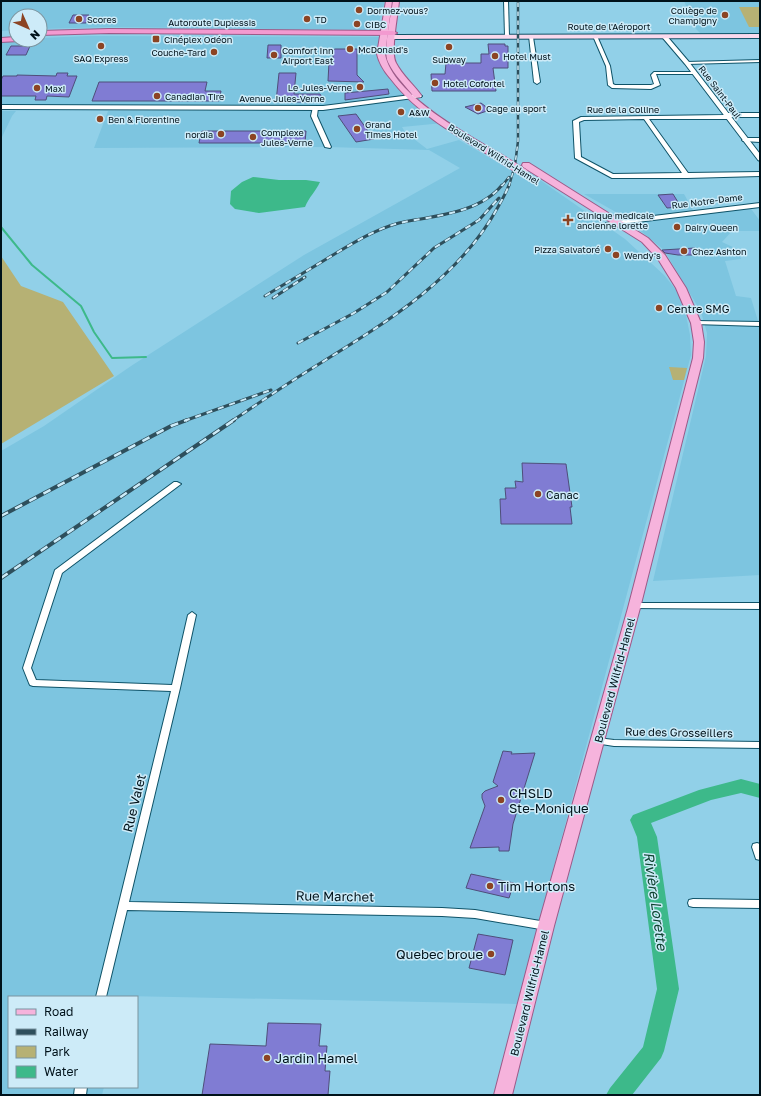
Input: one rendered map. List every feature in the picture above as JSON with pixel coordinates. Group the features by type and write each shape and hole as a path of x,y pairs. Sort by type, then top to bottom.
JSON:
{"highway":[{"name":"Autoroute Duplessis","path":"48,33 102,32 383,35"},
{"name":"Autoroute Duplessis","path":"48,38 95,36 383,35"},
{"name":"Route de l'Aéroport","path":"383,35 393,35"}],"main road":[{"name":"Boulevard Wilfrid-Hamel","path":"389,1 383,35 381,58 397,84 410,97 438,119 497,156 525,169 620,223 645,240 662,257 681,288 696,323 699,342 698,358 635,606 546,926 503,1095"},
{"name":"Boulevard Wilfrid-Hamel","path":"396,1 391,56 395,67 419,96 444,116 506,153 525,169 637,244 656,261 668,268"},
{"name":"Route de l'Aéroport","path":"393,35 531,37 760,36"}],"street":[{"path":"506,1 507,36"},
{"path":"595,36 608,66 611,85 614,87 655,86 654,73 694,72"},
{"name":"Rue Saint-Paul","path":"664,36 687,62 760,159"},
{"path":"531,37 537,82"},
{"path":"687,62 760,61"},
{"name":"Avenue Jules-Verne","path":"1,107 316,108 356,105 419,96"},
{"path":"316,108 314,116 328,148"},
{"name":"Rue de la Colline","path":"760,115 583,118 576,121 578,158 612,176 760,174"},
{"path":"646,118 687,176"},
{"path":"745,140 760,140"},
{"name":"Rue Notre-Dame","path":"609,225 760,205"},
{"path":"696,323 760,324"},
{"path":"176,688 33,683 27,668 58,572 177,484"},
{"path":"635,606 760,606"},
{"name":"Rue Valet","path":"101,996 176,688 192,615"},
{"name":"Rue des Grosseillers","path":"598,741 614,743 760,745"},
{"path":"693,903 760,904"},
{"name":"Rue Marchet","path":"123,906 449,912 475,914 546,926"}],"shaded area":[{"path":"1,1 385,1 377,29 366,30 109,27 48,29 48,8 8,8 8,31 1,31"},
{"name":"Collège de Champigny","path":"684,1 760,1 760,33 701,34 696,29"},
{"path":"88,36 383,37 381,54 397,84 443,123 402,127 405,132 427,149 459,140 518,174 530,173 625,239 664,275 677,291 686,315 690,335 691,355 517,1004 138,996 8,996 8,1088 104,1088 102,1095 1,1095 1,451 44,426 131,366 304,255 460,168 429,150 328,147 94,148 108,111 315,111 315,108 1,107 1,40 8,40 8,48 48,48 48,38"},
{"path":"1,111 16,111 2,137 1,137"},
{"path":"584,194 684,194 694,212 749,206 760,221 760,231 732,231 722,242 737,249 741,259 725,261 736,296 751,298 758,321 760,322 760,575 653,581 706,356 707,333 701,312 664,250 621,215"}],"green space":[{"path":"739,7 760,7 760,27 749,27"},
{"path":"1,256 21,286 63,302 114,376 1,444"},
{"path":"669,367 687,368 684,380 673,380"}],"water":[{"path":"253,177 320,182 305,207 259,213 235,209 230,204 231,191 242,182"}],"building":[{"name":"Scores","path":"73,15 89,15 86,23 69,23"},
{"path":"488,44 505,44 505,46 508,46 508,68 493,68 496,91 432,91 431,74 445,74 446,63 481,63 481,54 489,54"},
{"name":"Comfort Inn Airport East","path":"268,45 281,45 281,58 267,58"},
{"path":"10,48 29,48 26,55 6,55"},
{"path":"357,49 357,75 364,82 328,81 329,62 333,62 333,50"},
{"name":"Maxi","path":"57,73 68,73 67,76 77,76 69,97 47,96 46,100 35,100 36,96 1,96 1,80 3,76 56,76"},
{"path":"279,73 296,73 294,94 320,94 325,102 276,102"},
{"name":"Canadian Tire","path":"99,82 207,82 205,91 221,91 219,101 92,101"},
{"path":"388,89 389,94 345,100 345,93"},
{"name":"Cage au sport","path":"481,103 485,106 487,111 478,114 465,107"},
{"name":"Grand Times Hotel","path":"356,114 374,139 356,142 338,116"},
{"name":"Complexe Jules-Verne","path":"306,131 305,143 199,143 201,132"},
{"path":"673,194 681,207 667,208 658,195"},
{"name":"Chez Ashton","path":"695,248 696,255 678,255 665,253 662,250"},
{"name":"Canac","path":"522,463 566,464 572,507 570,507 572,524 501,524 500,499 506,499 505,488 516,488 515,481 523,482"},
{"name":"CHSLD Ste-Monique","path":"503,751 512,752 511,754 535,753 513,824 509,851 499,851 499,847 470,848 485,806 482,794 485,791 498,786 493,782"},
{"name":"Tim Hortons","path":"471,874 514,883 509,898 466,888"},
{"name":"Quebec broue","path":"478,934 513,940 505,975 469,968"},
{"name":"Jardin Hamel","path":"268,1023 321,1024 319,1046 327,1046 325,1071 330,1071 328,1095 202,1095 210,1044 266,1046"}],"waterway":[{"path":"1,227 32,265 81,306 94,332 112,358 146,357"},
{"name":"Rivière Lorette","path":"618,1095 653,1051 668,989 647,837 640,820 706,795 741,786 760,791"}],"railway":[{"path":"509,186 515,165 518,141 518,1"},
{"path":"502,186 509,177"},
{"path":"265,296 371,234 399,223 440,216 468,208 492,195 502,185"},
{"path":"232,421 285,385 385,322 437,282 460,259 481,234 498,207 509,185"},
{"path":"298,343 354,313 387,292 434,248 479,220 499,198"},
{"path":"273,298 305,277"},
{"path":"184,421 271,390"},
{"path":"1,516 171,426 187,420"},
{"path":"1,578 234,420"}],"place":[{"name":"Dormez-vous?","path":"359,10"},
{"name":"Collège de Champigny","path":"725,15"},
{"name":"Scores","path":"79,19"},
{"name":"TD","path":"307,19"},
{"name":"CIBC","path":"357,24"},
{"name":"Cinéplex Odéon","path":"156,39"},
{"name":"SAQ Express","path":"101,46"},
{"name":"Subway","path":"449,47"},
{"name":"McDonald's","path":"350,49"},
{"name":"Couche-Tard","path":"214,52"},
{"name":"Comfort Inn Airport East","path":"274,55"},
{"name":"Hotel Must","path":"495,56"},
{"name":"Hotel Cofortel","path":"435,83"},
{"name":"Le Jules-Verne","path":"360,87"},
{"name":"Maxi","path":"37,88"},
{"name":"Canadian Tire","path":"157,96"},
{"name":"Cage au sport","path":"478,108"},
{"name":"A&W","path":"401,112"},
{"name":"Ben & Florentine","path":"100,119"},
{"name":"Grand Times Hotel","path":"357,129"},
{"name":"nordia","path":"221,134"},
{"name":"Complexe Jules-Verne","path":"253,137"},
{"name":"Clinique medicale ancienne lorette","path":"568,220"},
{"name":"Dairy Queen","path":"677,227"},
{"name":"Pizza Salvatoré","path":"608,249"},
{"name":"Chez Ashton","path":"684,251"},
{"name":"Wendy's","path":"616,255"},
{"name":"Centre SMG","path":"659,308"},
{"name":"Canac","path":"538,494"},
{"name":"CHSLD Ste-Monique","path":"501,800"},
{"name":"Tim Hortons","path":"490,886"},
{"name":"Quebec broue","path":"491,954"},
{"name":"Jardin Hamel","path":"267,1058"}]}
